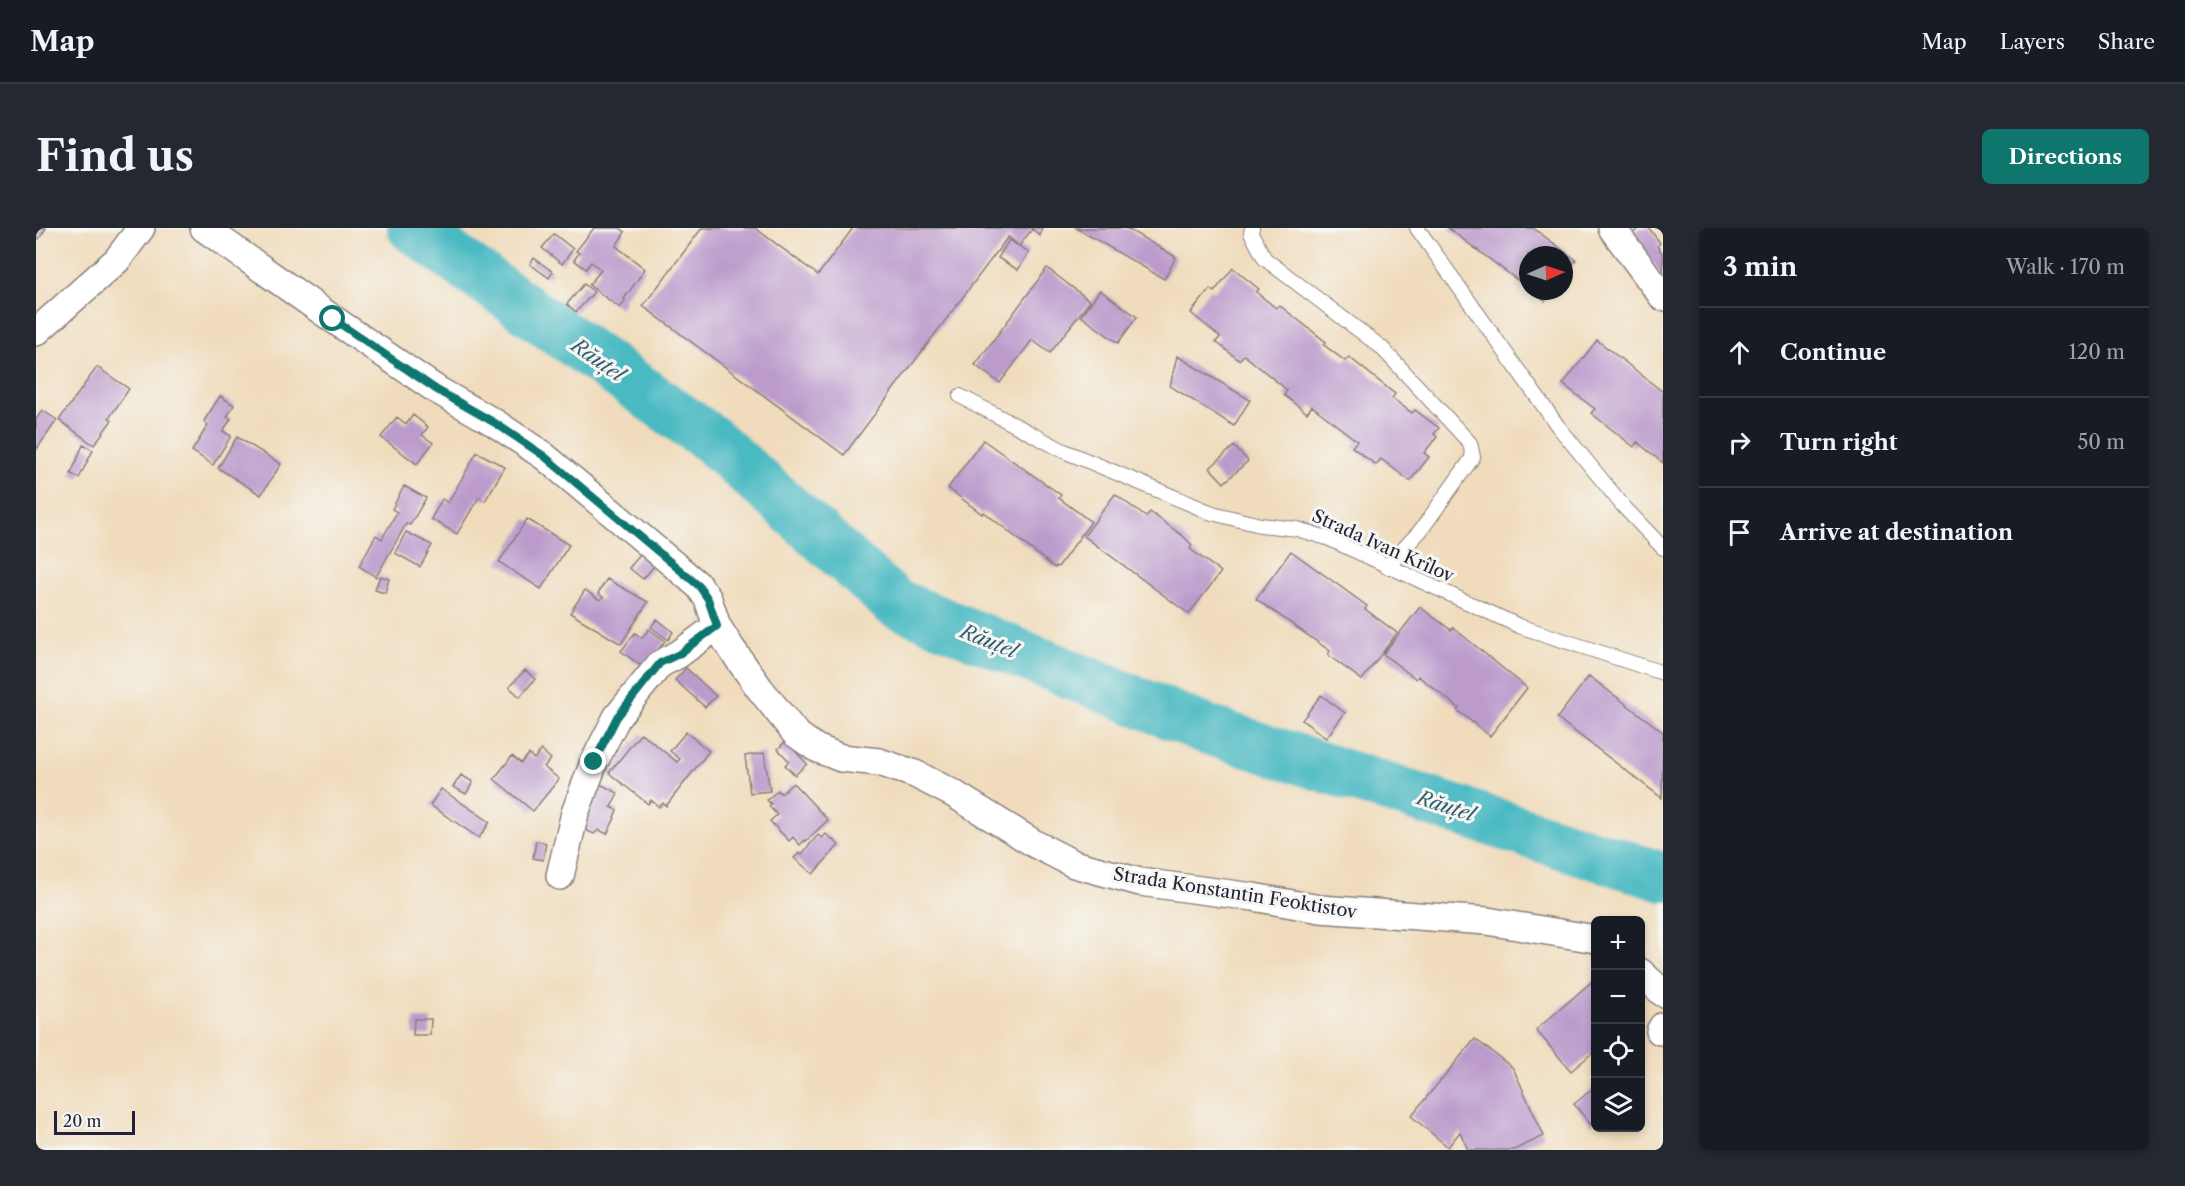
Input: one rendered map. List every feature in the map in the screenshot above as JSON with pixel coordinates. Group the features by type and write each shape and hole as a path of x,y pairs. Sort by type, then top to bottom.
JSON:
{"street":[{"path":"36,332 117,260 141,228"},
{"name":"Strada Konstantin Feoktistov","path":"204,228 428,383 495,423 544,456 699,586 708,599 717,626 746,669 796,734 816,748 841,758 879,762 915,774 954,794 1035,844 1074,864 1140,882 1253,897 1320,909 1487,921 1591,938"},
{"path":"1612,228 1663,297"},
{"path":"560,876 575,813 594,762 617,717 660,663 679,654 717,626"},
{"path":"1645,976 1663,993"}],"lane":[{"path":"1252,228 1251,233 1265,259 1381,347 1470,443 1473,457 1421,530 1387,567"},
{"path":"1417,228 1557,425 1624,507 1663,548"},
{"name":"Strada Ivan Krîlov","path":"960,396 1064,451 1212,513 1260,525 1297,529 1327,538 1519,626 1663,673"}],"building":[{"path":"36,228 46,228 39,239 36,237"},
{"path":"594,228 620,228 625,232 616,246 645,269 620,308 589,285 601,270 591,262 586,269 574,260 579,253 576,251"},
{"path":"702,228 755,228 818,275 853,228 1042,228 1040,236 1032,229 1019,246 1008,237 844,455 643,306"},
{"path":"1076,228 1126,228 1176,257 1164,279"},
{"path":"1448,228 1533,228 1557,246 1519,246 1519,281"},
{"path":"1640,228 1649,228 1660,243 1657,246 1663,254 1663,277 1631,234"},
{"path":"554,234 573,249 562,264 542,248"},
{"path":"1009,240 1029,252 1018,270 998,258"},
{"path":"534,258 553,272 549,278 530,264"},
{"path":"1047,268 1090,301 1050,353 1032,340 1000,383 975,365"},
{"path":"1233,268 1259,289 1256,292 1276,308 1279,305 1326,342 1324,345 1345,361 1349,357 1395,394 1392,398 1412,413 1415,410 1439,428 1434,434 1437,437 1424,453 1429,457 1410,481 1381,459 1376,465 1352,447 1357,441 1312,406 1307,413 1284,395 1287,390 1244,355 1239,360 1216,342 1220,337 1191,313 1210,289 1214,292"},
{"path":"584,284 594,292 576,312 567,304"},
{"path":"1100,290 1137,317 1118,343 1081,316"},
{"path":"1597,340 1663,392 1663,463 1637,442 1634,447 1591,413 1595,409 1563,384"},
{"path":"1177,356 1250,400 1234,426 1170,386"},
{"path":"97,367 129,389 109,418 112,420 94,445 59,420"},
{"path":"220,396 234,405 227,417 231,419 223,431 231,436 213,465 192,451 208,425 204,421"},
{"path":"42,410 57,420 36,450 36,420"},
{"path":"413,415 428,427 422,435 433,443 417,464 381,437 397,417 406,424"},
{"path":"237,437 281,464 261,495 218,468"},
{"path":"983,440 1061,495 1059,498 1091,522 1058,567 1055,568 984,512 982,514 948,488"},
{"path":"83,445 93,450 79,478 71,474"},
{"path":"1234,446 1248,461 1224,483 1210,468"},
{"path":"477,452 505,467 485,501 479,497 457,534 431,519 442,499 448,503"},
{"path":"404,486 426,498 410,525 406,524 376,577 359,566 376,535 382,539 397,512 392,509"},
{"path":"1115,494 1146,517 1150,512 1183,536 1192,545 1190,549 1221,572 1189,614 1084,536"},
{"path":"527,519 569,545 541,589 499,562"},
{"path":"406,532 432,545 420,567 395,553"},
{"path":"1291,551 1367,606 1365,609 1397,633 1362,680 1328,655 1330,651 1256,599"},
{"path":"642,553 655,565 643,579 629,568"},
{"path":"380,576 389,579 385,593 375,590"},
{"path":"607,579 648,602 621,644 570,613 585,590 600,600 603,597 598,593"},
{"path":"1420,607 1451,630 1453,628 1456,630 1527,688 1490,736 1418,676 1416,679 1383,654"},
{"path":"657,619 673,632 668,640 651,627"},
{"path":"649,629 665,641 644,668 621,651 635,633 642,638"},
{"path":"686,668 716,696 705,707 675,680"},
{"path":"525,670 535,679 520,697 509,687"},
{"path":"1589,676 1663,732 1662,798 1557,718"},
{"path":"1321,695 1345,713 1326,738 1302,720"},
{"path":"686,732 709,751 666,806 663,803 659,807 651,800 648,804 609,773 641,733 677,762 680,759 670,751"},
{"path":"786,741 807,764 795,775 785,765 789,761 778,749"},
{"path":"541,750 551,759 544,767 559,779 533,811 494,779 512,756 521,763 529,754 534,759"},
{"path":"764,753 770,791 750,793 745,756"},
{"path":"461,775 473,782 466,794 453,787"},
{"path":"594,781 618,793 611,807 617,810 615,818 607,834 599,830 594,834 583,829"},
{"path":"793,783 828,820 800,845 793,837 789,841 770,821 777,815 767,800 778,790 781,794"},
{"path":"441,789 490,822 479,838 430,805"},
{"path":"826,834 839,845 813,874 794,858 799,853 801,855 818,835 822,838"},
{"path":"536,841 546,843 543,860 533,858"},
{"path":"1591,982 1591,1054 1571,1071 1536,1030"},
{"path":"414,1019 431,1019 430,1035 413,1035"},
{"path":"1475,1039 1513,1068 1544,1136 1514,1150 1468,1150 1460,1132 1448,1147 1411,1116"},
{"path":"1591,1090 1591,1125 1574,1104"}],"waterway":[{"name":"Răuțel","path":"412,228 712,440 895,603 1208,730 1663,877"}],"route":[{"path":"333,319 437,390 495,423 544,456 699,586 708,599 717,626 679,654 660,663 617,717 594,762"}]}
